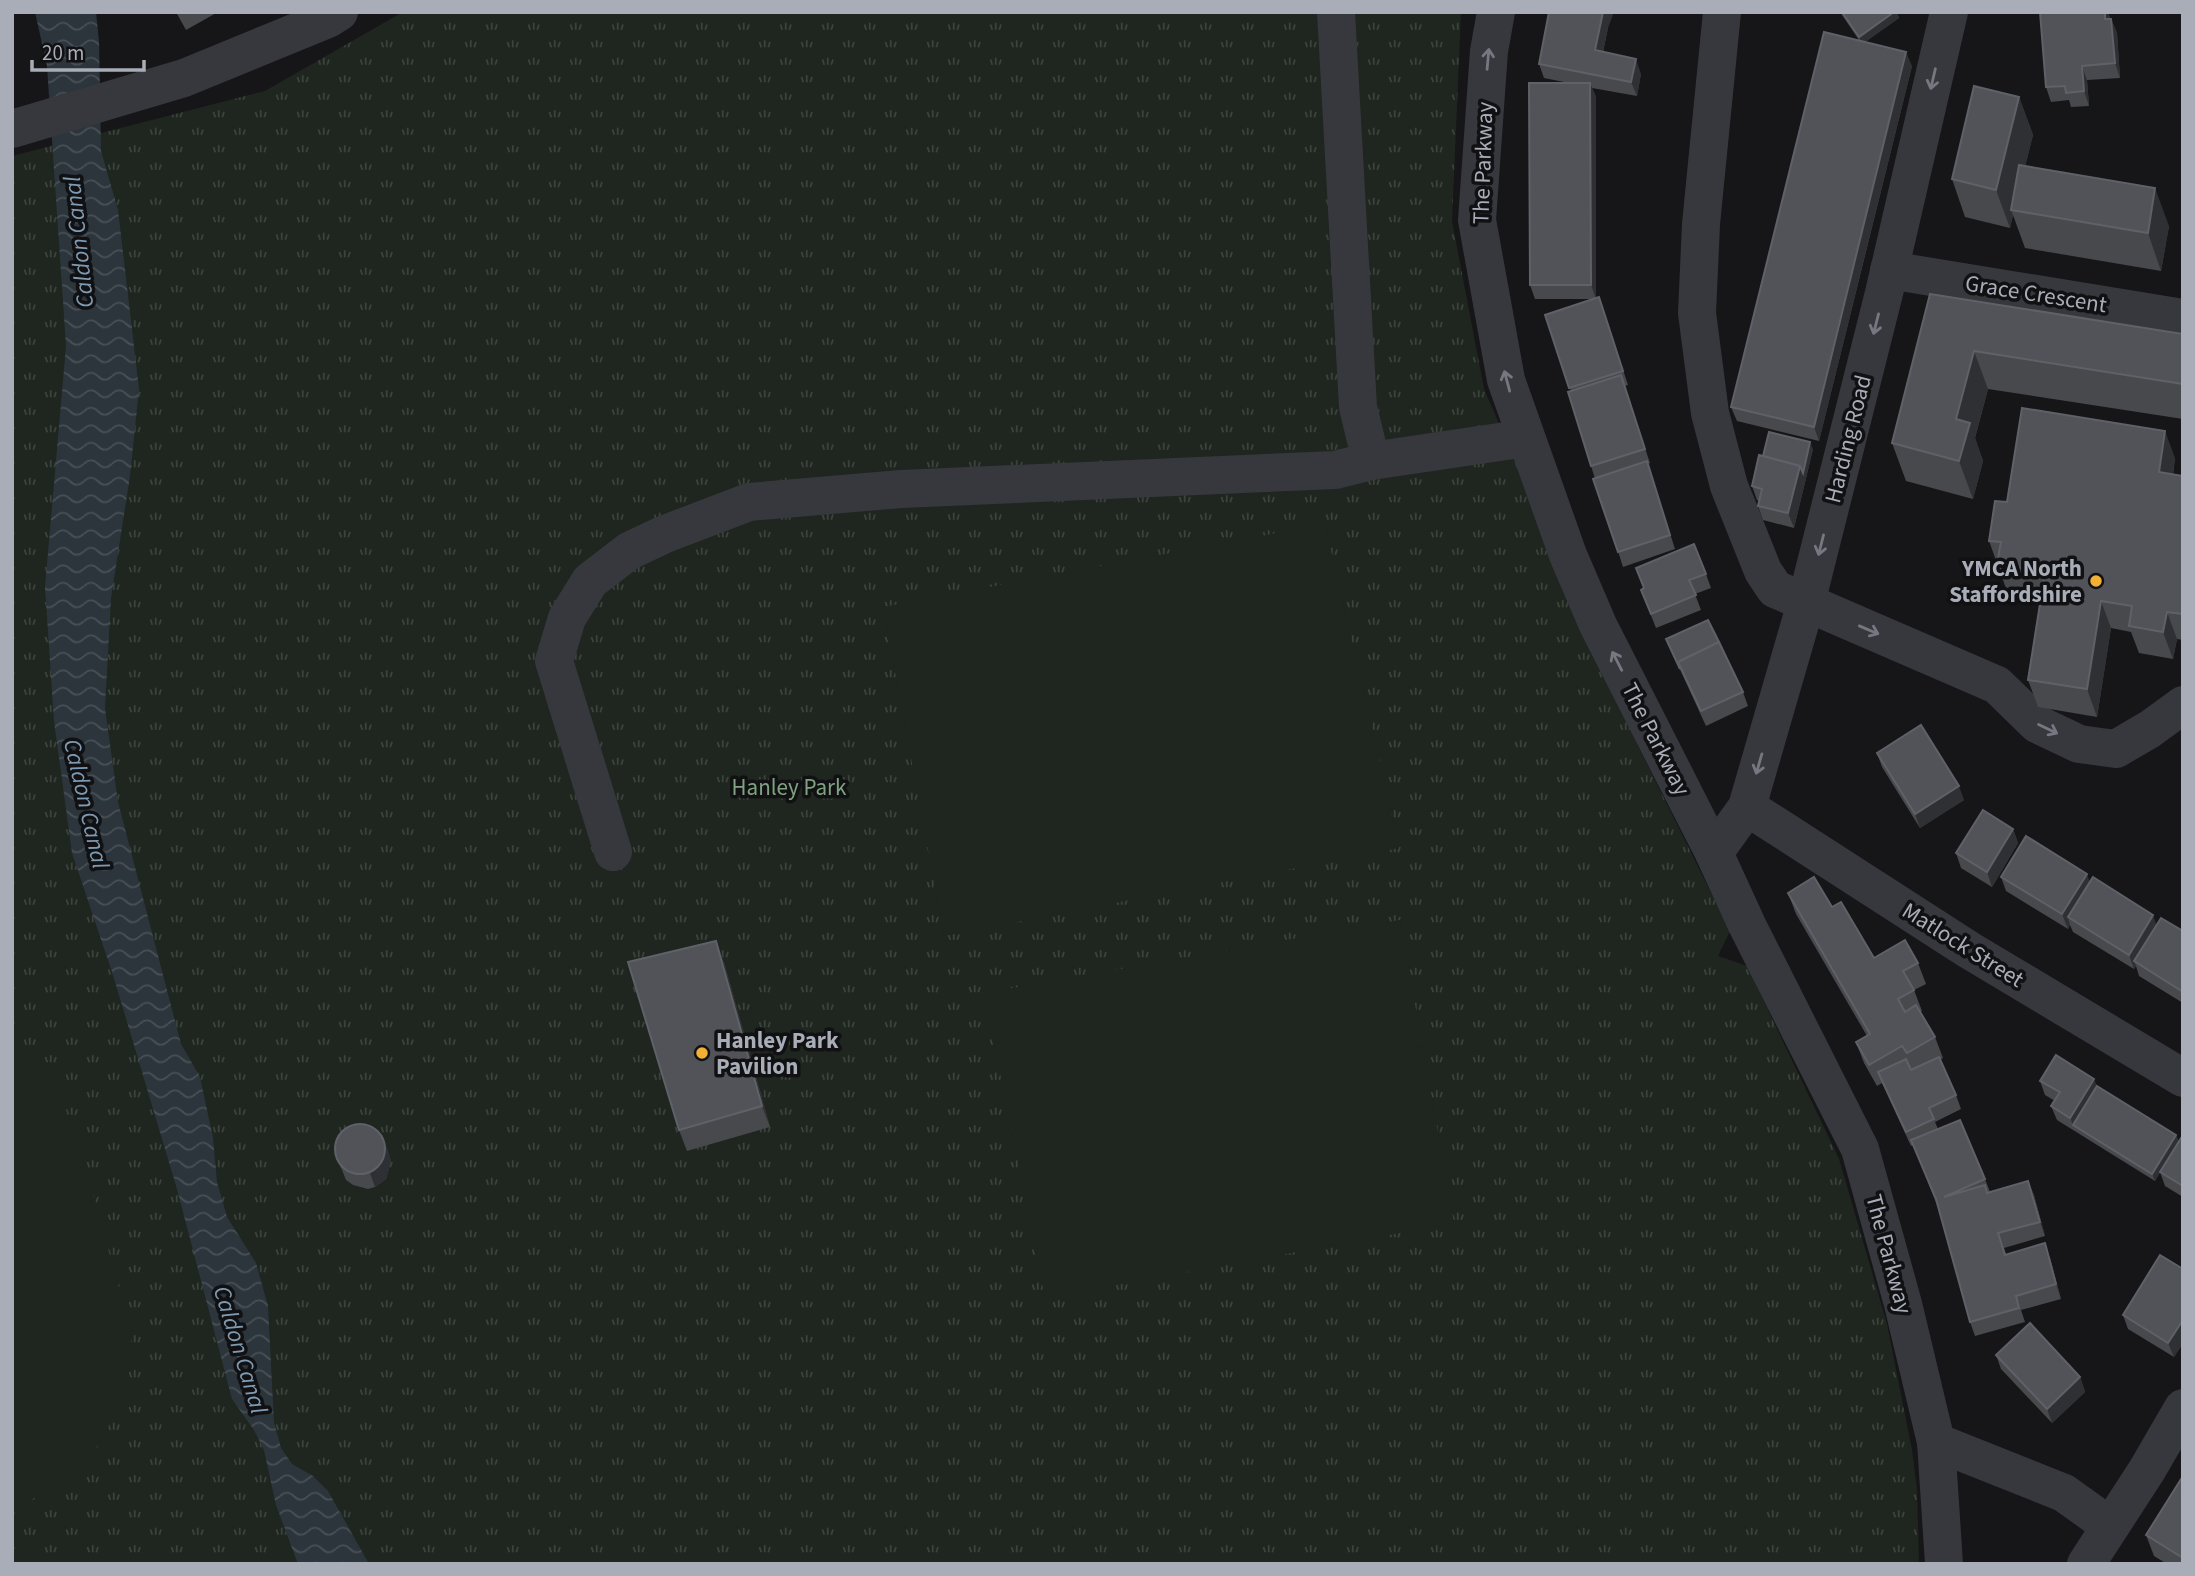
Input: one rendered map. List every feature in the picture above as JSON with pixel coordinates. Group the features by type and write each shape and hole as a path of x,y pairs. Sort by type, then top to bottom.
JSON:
{"street":[{"path":"13,129 115,100 206,69 328,19 339,12"},
{"path":"1336,12 1358,407 1371,461"},
{"name":"The Parkway","path":"1496,12 1489,51 1477,220 1506,380 1568,555 1598,625 1860,1149 1903,1304 1936,1442 1944,1564"},
{"path":"1722,12 1702,224 1697,313 1710,413 1729,486 1763,571 1775,589 1997,685 2037,724 2079,744 2116,749 2183,705"},
{"name":"Harding Road","path":"1714,853 1746,807 1806,603 1889,270 1949,12"},
{"name":"Grace Crescent","path":"1889,270 2183,317"},
{"path":"612,852 554,662 566,618 590,581 629,551 665,534 749,502 901,489 1335,470 1371,461 1526,438"},
{"name":"Matlock Street","path":"1746,807 1969,950 2183,1078"},
{"path":"2086,1564 2147,1470 2183,1408"},
{"path":"1936,1442 2064,1493 2110,1526"}],"green space":[{"name":"Hanley Park","path":"403,12 1461,12 1452,221 1484,389 1637,744 1730,931 1718,956 1747,966 1839,1159 1887,1324 1912,1450 1917,1489 1919,1564 12,1564 12,156 265,91"},
{"path":"1325,524 1399,848 944,936 883,607"},
{"path":"1400,920 1454,1223 1045,1298 984,993"},
{"path":"12,1047 51,1079 66,1110 86,1170 132,1334 128,1376 117,1411 98,1445 59,1488 12,1507"}],"water":[{"name":"Caldon Canal","path":"35,12 96,12 101,151 118,210 139,389 130,476 111,598 105,708 118,802 181,1044 200,1077 213,1138 217,1182 227,1217 256,1263 268,1306 274,1422 281,1448 292,1464 313,1476 328,1491 369,1564 298,1564 276,1505 264,1450 254,1430 232,1399 177,1189 113,975 72,853 54,721 45,587 66,346 47,66"}],"building":[{"path":"1549,12 1603,12 1595,50 1636,59 1631,82 1539,64"},
{"path":"1842,12 1894,12 1859,37"},
{"path":"2040,12 2105,12 2105,19 2111,19 2115,63 2082,66 2084,91 2066,93 2065,86 2046,87"},
{"path":"1824,32 1906,52 1814,427 1731,407"},
{"path":"1529,83 1590,83 1591,285 1530,285"},
{"path":"1974,86 2019,97 1996,190 1952,179"},
{"path":"2019,165 2155,188 2148,233 2011,210"},
{"path":"1930,294 2183,334 2183,384 1974,351 1956,419 1970,423 1959,461 1892,443"},
{"path":"1599,297 1623,371 1569,388 1545,315"},
{"path":"1621,375 1645,449 1591,466 1568,392"},
{"name":"YMCA North Staffordshire","path":"2022,408 2165,431 2159,472 2183,476 2183,614 2167,612 2163,632 2129,626 2132,606 2101,601 2087,689 2028,680 2045,572 1997,564 2001,542 1989,541 1995,501 2007,502"},
{"path":"1769,432 1810,442 1803,473 1800,466 1763,456"},
{"path":"1759,455 1800,466 1788,513 1758,506 1762,489 1752,486"},
{"path":"1647,461 1670,535 1618,552 1593,479"},
{"path":"1694,544 1706,574 1689,580 1696,595 1651,614 1636,568"},
{"path":"1708,620 1719,642 1678,662 1680,669 1666,639"},
{"path":"1719,642 1743,692 1701,711 1678,662"},
{"path":"1921,725 1959,786 1915,814 1877,753"},
{"path":"1983,810 2013,829 1987,872 1956,853"},
{"path":"2026,836 2087,874 2062,914 2001,877"},
{"path":"1814,877 1832,907 1841,902 1874,958 1905,940 1918,963 1903,971 1914,990 1898,999 1905,1012 1916,1005 1935,1037 1907,1053 1902,1046 1869,1065 1856,1042 1870,1034 1788,893"},
{"path":"2093,877 2153,915 2129,955 2068,917"},
{"path":"2161,918 2183,931 2183,992 2134,961"},
{"path":"716,941 762,1106 679,1130 628,962"},
{"path":"2056,1055 2094,1079 2070,1118 2051,1106 2060,1092 2040,1081"},
{"path":"1939,1057 1956,1095 1929,1108 1934,1119 1906,1132 1878,1072 1906,1059 1911,1070"},
{"path":"2097,1086 2176,1135 2152,1174 2073,1125"},
{"path":"1960,1120 1985,1179 1944,1197 1985,1185 1987,1193 2028,1181 2040,1222 1998,1233 2005,1255 2045,1243 2056,1284 2016,1296 2019,1308 1970,1322 1936,1199 1911,1140"},
{"path":"360,1124 378,1131 385,1149 378,1167 360,1174 342,1167 335,1149 342,1131"},
{"path":"2183,1135 2183,1186 2160,1172"},
{"path":"2160,1255 2183,1269 2183,1320 2168,1343 2123,1315"},
{"path":"2030,1323 2080,1377 2047,1409 1996,1355"},
{"path":"2183,1476 2183,1558 2146,1535"}],"place":[{"name":"YMCA North Staffordshire","path":"2096,581"},
{"name":"Hanley Park Pavilion","path":"702,1053"}]}
